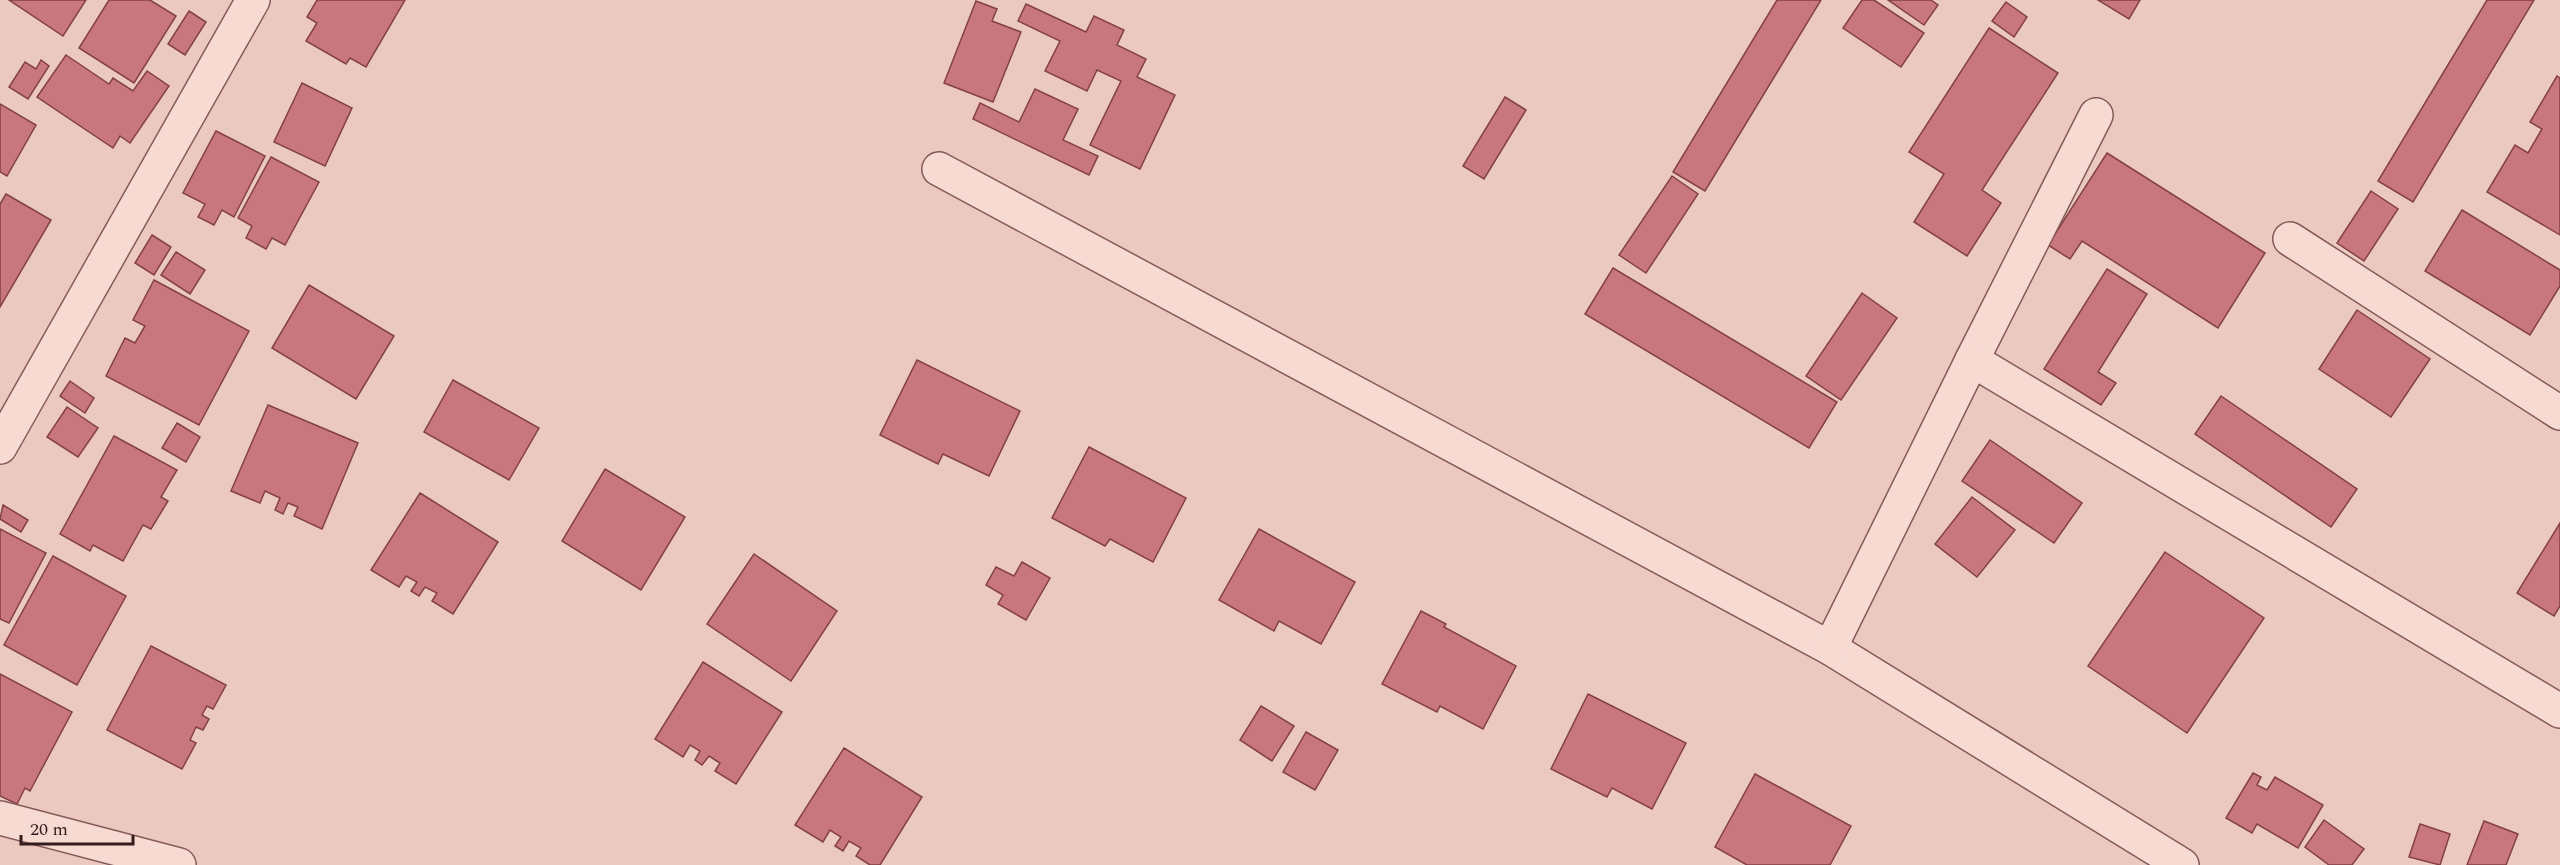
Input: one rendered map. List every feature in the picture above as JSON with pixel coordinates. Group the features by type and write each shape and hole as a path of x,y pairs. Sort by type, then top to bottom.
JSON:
{"street":[{"path":"0,447 253,0"},
{"path":"1830,648 2096,115"},
{"path":"939,169 1830,648 2182,865"},
{"path":"2290,239 2560,413"},
{"path":"1972,360 2560,711"},
{"path":"0,818 179,865"}],"building":[{"path":"9,0 86,0 63,36"},
{"path":"109,0 150,0 176,16 134,83 79,48"},
{"path":"317,0 405,0 366,67 350,58 346,64 306,41 317,23 307,17"},
{"path":"1777,0 1821,0 1705,191 1673,172"},
{"path":"1862,0 1874,0 1924,33 1901,67 1843,28"},
{"path":"1888,0 1931,0 1938,5 1924,25"},
{"path":"2098,0 2140,0 2129,19"},
{"path":"2487,0 2534,0 2413,202 2378,181"},
{"path":"976,1 997,9 992,21 1021,32 993,102 944,83"},
{"path":"2006,2 2027,17 2014,37 1992,21"},
{"path":"1026,4 1086,32 1094,16 1124,30 1117,45 1146,59 1137,77 1175,95 1140,169 1090,145 1121,81 1097,70 1087,91 1045,71 1060,41 1018,21"},
{"path":"189,11 206,22 185,55 168,44"},
{"path":"1989,28 2058,73 1982,190 2001,203 1967,256 1914,222 1944,174 1909,152"},
{"path":"66,55 109,84 113,78 133,91 147,71 169,86 130,143 120,136 113,148 37,97"},
{"path":"41,60 49,66 28,99 9,87 25,62 36,69"},
{"path":"2557,76 2560,78 2560,235 2487,192 2515,145 2528,153 2542,129 2530,122"},
{"path":"302,83 352,108 325,166 274,142"},
{"path":"1035,89 1078,109 1063,140 1098,156 1089,175 973,119 980,103 1019,122"},
{"path":"1505,97 1526,110 1484,179 1463,166"},
{"path":"0,104 36,125 7,176 0,172"},
{"path":"216,131 265,156 234,217 222,210 214,225 198,217 205,204 183,193"},
{"path":"2107,153 2265,253 2218,328 2082,241 2070,259 2048,245"},
{"path":"271,157 319,182 285,245 272,238 266,249 246,238 252,226 238,218"},
{"path":"1672,176 1698,194 1646,273 1619,255"},
{"path":"2371,191 2398,209 2364,261 2337,243"},
{"path":"6,194 51,220 0,307 0,204"},
{"path":"2462,210 2560,270 2560,286 2530,335 2425,271"},
{"path":"152,235 171,247 154,275 135,263"},
{"path":"176,252 205,270 190,294 161,275"},
{"path":"1613,268 1837,402 1809,448 1585,314"},
{"path":"2107,269 2147,294 2098,372 2116,383 2101,405 2044,369"},
{"path":"154,280 249,331 199,425 106,376 125,338 135,343 145,326 133,320"},
{"path":"309,285 394,336 356,399 272,348"},
{"path":"1862,293 1897,318 1841,400 1806,376"},
{"path":"2357,310 2430,359 2391,417 2319,369"},
{"path":"917,360 1020,411 989,476 943,454 938,464 880,435"},
{"path":"453,380 539,428 509,480 424,432"},
{"path":"70,381 94,398 85,413 60,396"},
{"path":"2221,396 2357,489 2331,527 2195,434"},
{"path":"268,405 358,443 322,529 294,516 298,507 288,503 283,514 275,510 280,498 265,491 260,503 231,491"},
{"path":"67,407 98,428 78,457 47,437"},
{"path":"177,423 200,437 186,462 162,448"},
{"path":"114,436 177,470 161,497 168,501 151,529 143,525 123,561 93,545 90,551 60,534"},
{"path":"1990,440 2082,503 2054,543 1962,481"},
{"path":"1089,447 1186,498 1153,562 1110,539 1105,546 1052,518"},
{"path":"605,469 685,517 641,590 562,541"},
{"path":"420,493 498,542 453,614 432,601 437,593 425,587 419,596 411,591 417,582 406,576 399,587 371,570"},
{"path":"1972,497 2015,530 1977,577 1935,544"},
{"path":"3,505 28,520 21,532 0,519"},
{"path":"2560,523 2560,606 2554,616 2517,593"},
{"path":"0,529 46,553 9,623 0,619"},
{"path":"1259,529 1355,582 1321,644 1279,621 1274,631 1219,600"},
{"path":"2165,552 2264,618 2187,733 2088,666"},
{"path":"754,554 837,611 791,681 707,624"},
{"path":"53,556 126,596 77,685 4,645"},
{"path":"1022,562 1050,578 1026,620 998,604 1003,595 986,585 996,567 1014,576"},
{"path":"1421,611 1446,624 1444,627 1516,666 1483,729 1440,706 1437,712 1382,684"},
{"path":"151,646 226,685 213,709 207,706 202,715 209,719 203,730 196,727 190,740 196,743 182,769 107,730"},
{"path":"703,662 782,712 736,784 715,771 720,763 709,756 702,765 695,760 700,751 690,745 683,757 655,739"},
{"path":"0,674 72,712 30,791 25,788 17,804 0,796"},
{"path":"1588,694 1686,743 1652,809 1612,788 1607,797 1551,769"},
{"path":"1261,706 1294,726 1272,761 1240,740"},
{"path":"1306,732 1338,750 1315,790 1283,772"},
{"path":"844,748 922,797 880,865 870,865 856,856 861,848 849,841 843,851 835,846 841,837 830,830 823,842 795,825"},
{"path":"2253,773 2261,777 2257,785 2267,790 2275,777 2323,805 2298,848 2257,824 2252,833 2226,818"},
{"path":"1755,774 1851,826 1830,865 1747,865 1715,847"},
{"path":"2324,820 2364,849 2352,865 2329,865 2305,847"},
{"path":"2484,821 2518,834 2506,865 2467,865"},
{"path":"2420,824 2450,834 2440,865 2409,857"}]}
